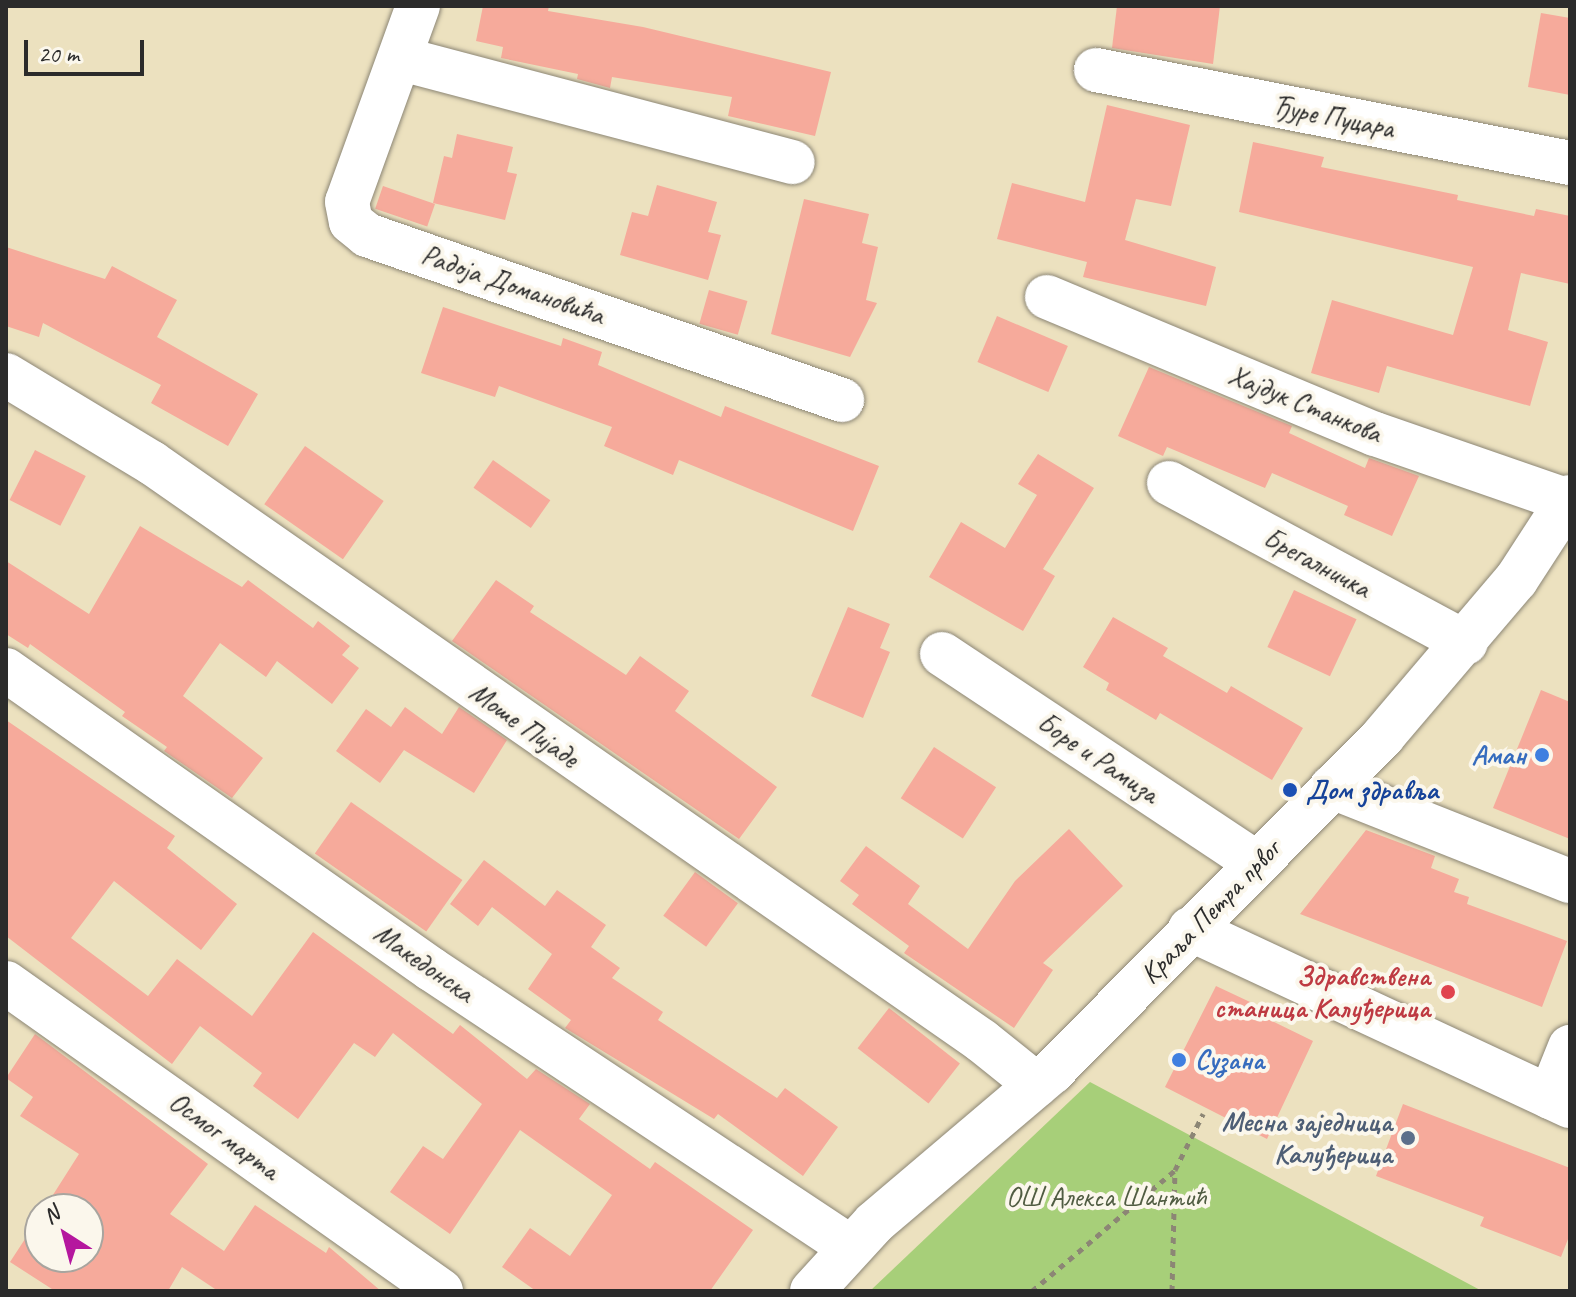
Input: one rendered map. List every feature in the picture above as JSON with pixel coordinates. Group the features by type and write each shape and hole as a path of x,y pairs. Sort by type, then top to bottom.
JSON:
{"street":[{"name":"Радоја Домановића","path":"418,6 402,59 347,202 351,222 367,235 842,400"},
{"path":"402,59 793,162"},
{"name":"Ђуре Пуцара","path":"1096,70 1570,163"},
{"name":"Хајдук Станкова","path":"1047,297 1375,434 1569,499"},
{"name":"Моше Пијаде","path":"6,375 141,455 982,1041 1037,1085"},
{"name":"Брегалничка","path":"1169,483 1466,643"},
{"name":"Краља Петра првог","path":"812,1291 850,1247 1037,1085 1332,787 1466,643 1569,499"},
{"name":"Боре и Рамиза","path":"942,654 1255,862"},
{"name":"Македонска","path":"6,670 431,969 850,1247"},
{"path":"1332,787 1570,881"},
{"path":"1190,929 1560,1101 1570,1047"},
{"name":"Осмог марта","path":"6,983 441,1291"}],"path":[{"path":"1032,1291 1175,1170 1203,1114"},
{"path":"1172,1291 1175,1170"}],"green space":[{"name":"ОШ Алекса Шантић","path":"1090,1082 1482,1291 870,1291"}],"building":[{"path":"483,6 549,6 548,11 643,27 831,72 815,136 728,116 732,97 612,77 610,88 577,79 578,74 501,58 503,47 476,41"},
{"path":"1117,6 1220,6 1213,64 1112,48"},
{"path":"1541,13 1570,18 1570,95 1528,87"},
{"path":"1107,105 1190,125 1171,206 1136,199 1125,240 1216,267 1206,306 1083,277 1087,262 997,239 1012,183 1085,202"},
{"path":"457,134 513,147 507,172 517,174 505,220 433,203 444,156 452,158"},
{"path":"1253,142 1324,157 1321,167 1458,195 1457,200 1534,216 1536,209 1570,216 1570,284 1521,273 1508,330 1548,342 1530,406 1387,366 1379,393 1311,373 1332,300 1453,335 1473,267 1239,212"},
{"path":"657,185 717,202 708,232 721,235 708,280 620,255 632,212 648,216"},
{"path":"383,186 435,204 427,227 375,209"},
{"path":"804,199 869,214 862,243 878,247 866,300 877,303 850,357 771,334"},
{"path":"6,247 105,279 112,266 177,300 157,337 258,394 228,446 151,403 161,385 43,323 39,337 6,326"},
{"path":"709,290 747,301 738,335 699,324"},
{"path":"443,307 561,346 563,338 602,352 598,365 721,417 725,406 879,466 853,531 679,460 673,475 604,446 612,427 499,386 495,397 421,373"},
{"path":"997,316 1068,346 1048,392 977,362"},
{"path":"1149,367 1292,426 1289,433 1365,468 1369,458 1419,476 1392,536 1344,515 1348,506 1272,473 1265,488 1167,447 1163,456 1118,436"},
{"path":"305,446 384,501 343,559 264,504"},
{"path":"35,450 86,476 60,526 10,500"},
{"path":"1038,454 1094,488 1043,569 1055,576 1023,631 929,577 961,522 1005,548 1037,495 1018,484"},
{"path":"493,460 550,500 531,528 473,488"},
{"path":"140,526 242,587 248,580 313,628 318,621 350,646 342,655 359,668 332,704 277,661 266,677 220,643 183,696 263,758 232,798 164,751 167,747 122,716 125,712 30,644 28,648 6,634 6,561 89,614"},
{"path":"496,580 534,606 530,612 626,675 640,656 689,691 675,711 777,787 739,839 452,641"},
{"path":"1294,590 1357,619 1330,676 1267,647"},
{"path":"848,607 890,624 880,648 890,652 863,718 811,696"},
{"path":"1113,617 1168,648 1163,656 1227,693 1231,686 1303,728 1272,780 1160,713 1156,720 1106,690 1109,683 1083,667"},
{"name":"Аман","path":"1541,690 1570,702 1570,839 1493,808"},
{"path":"405,707 442,734 459,707 507,740 474,793 404,750 380,783 336,751 366,709 391,727"},
{"path":"6,720 175,836 167,848 237,904 201,950 114,881 71,938 148,996 177,959 252,1016 313,932 453,1034 460,1025 527,1079 536,1069 590,1104 579,1119 650,1169 655,1162 753,1230 710,1291 536,1291 502,1267 530,1228 570,1256 612,1195 520,1130 450,1234 390,1192 423,1146 443,1159 482,1104 393,1033 375,1057 354,1043 298,1119 253,1086 262,1073 200,1026 172,1064 6,936"},
{"path":"934,747 996,787 963,838 901,798"},
{"path":"351,802 462,880 426,932 315,854"},
{"path":"1069,829 1123,886 1043,963 1053,970 1014,1028 904,953 909,946 852,904 859,895 840,881 866,846 920,886 908,904 968,949 1015,881"},
{"path":"1366,830 1435,856 1431,868 1459,879 1454,892 1469,897 1467,904 1567,941 1542,1007 1300,914"},
{"path":"484,860 545,906 557,890 606,925 591,947 620,968 612,978 663,1012 658,1020 777,1098 785,1088 838,1127 803,1176 718,1114 714,1119 565,1028 571,1020 528,989 552,954 492,907 478,926 450,904"},
{"path":"695,872 738,903 706,947 663,916"},
{"path":"1216,986 1265,1009 1262,1016 1313,1041 1267,1139 1165,1087"},
{"path":"889,1008 960,1063 929,1104 858,1048"},
{"path":"35,1034 208,1164 170,1214 224,1251 255,1205 326,1253 329,1247 381,1291 218,1291 182,1267 168,1291 55,1291 27,1273 104,1273 104,1193 54,1193 79,1154 20,1116 33,1097 6,1078"},
{"path":"1403,1104 1570,1168 1570,1234 1561,1257 1480,1226 1484,1217 1376,1176"},
{"path":"24,1241 24,1271 10,1262"}],"place":[{"name":"Аман","path":"1542,755"},
{"name":"Дом здравља","path":"1290,790"},
{"name":"Здравствена станица Калуђерица","path":"1448,992"},
{"name":"Сузана","path":"1179,1060"},
{"name":"Месна заједница Калуђерица","path":"1408,1138"}]}
